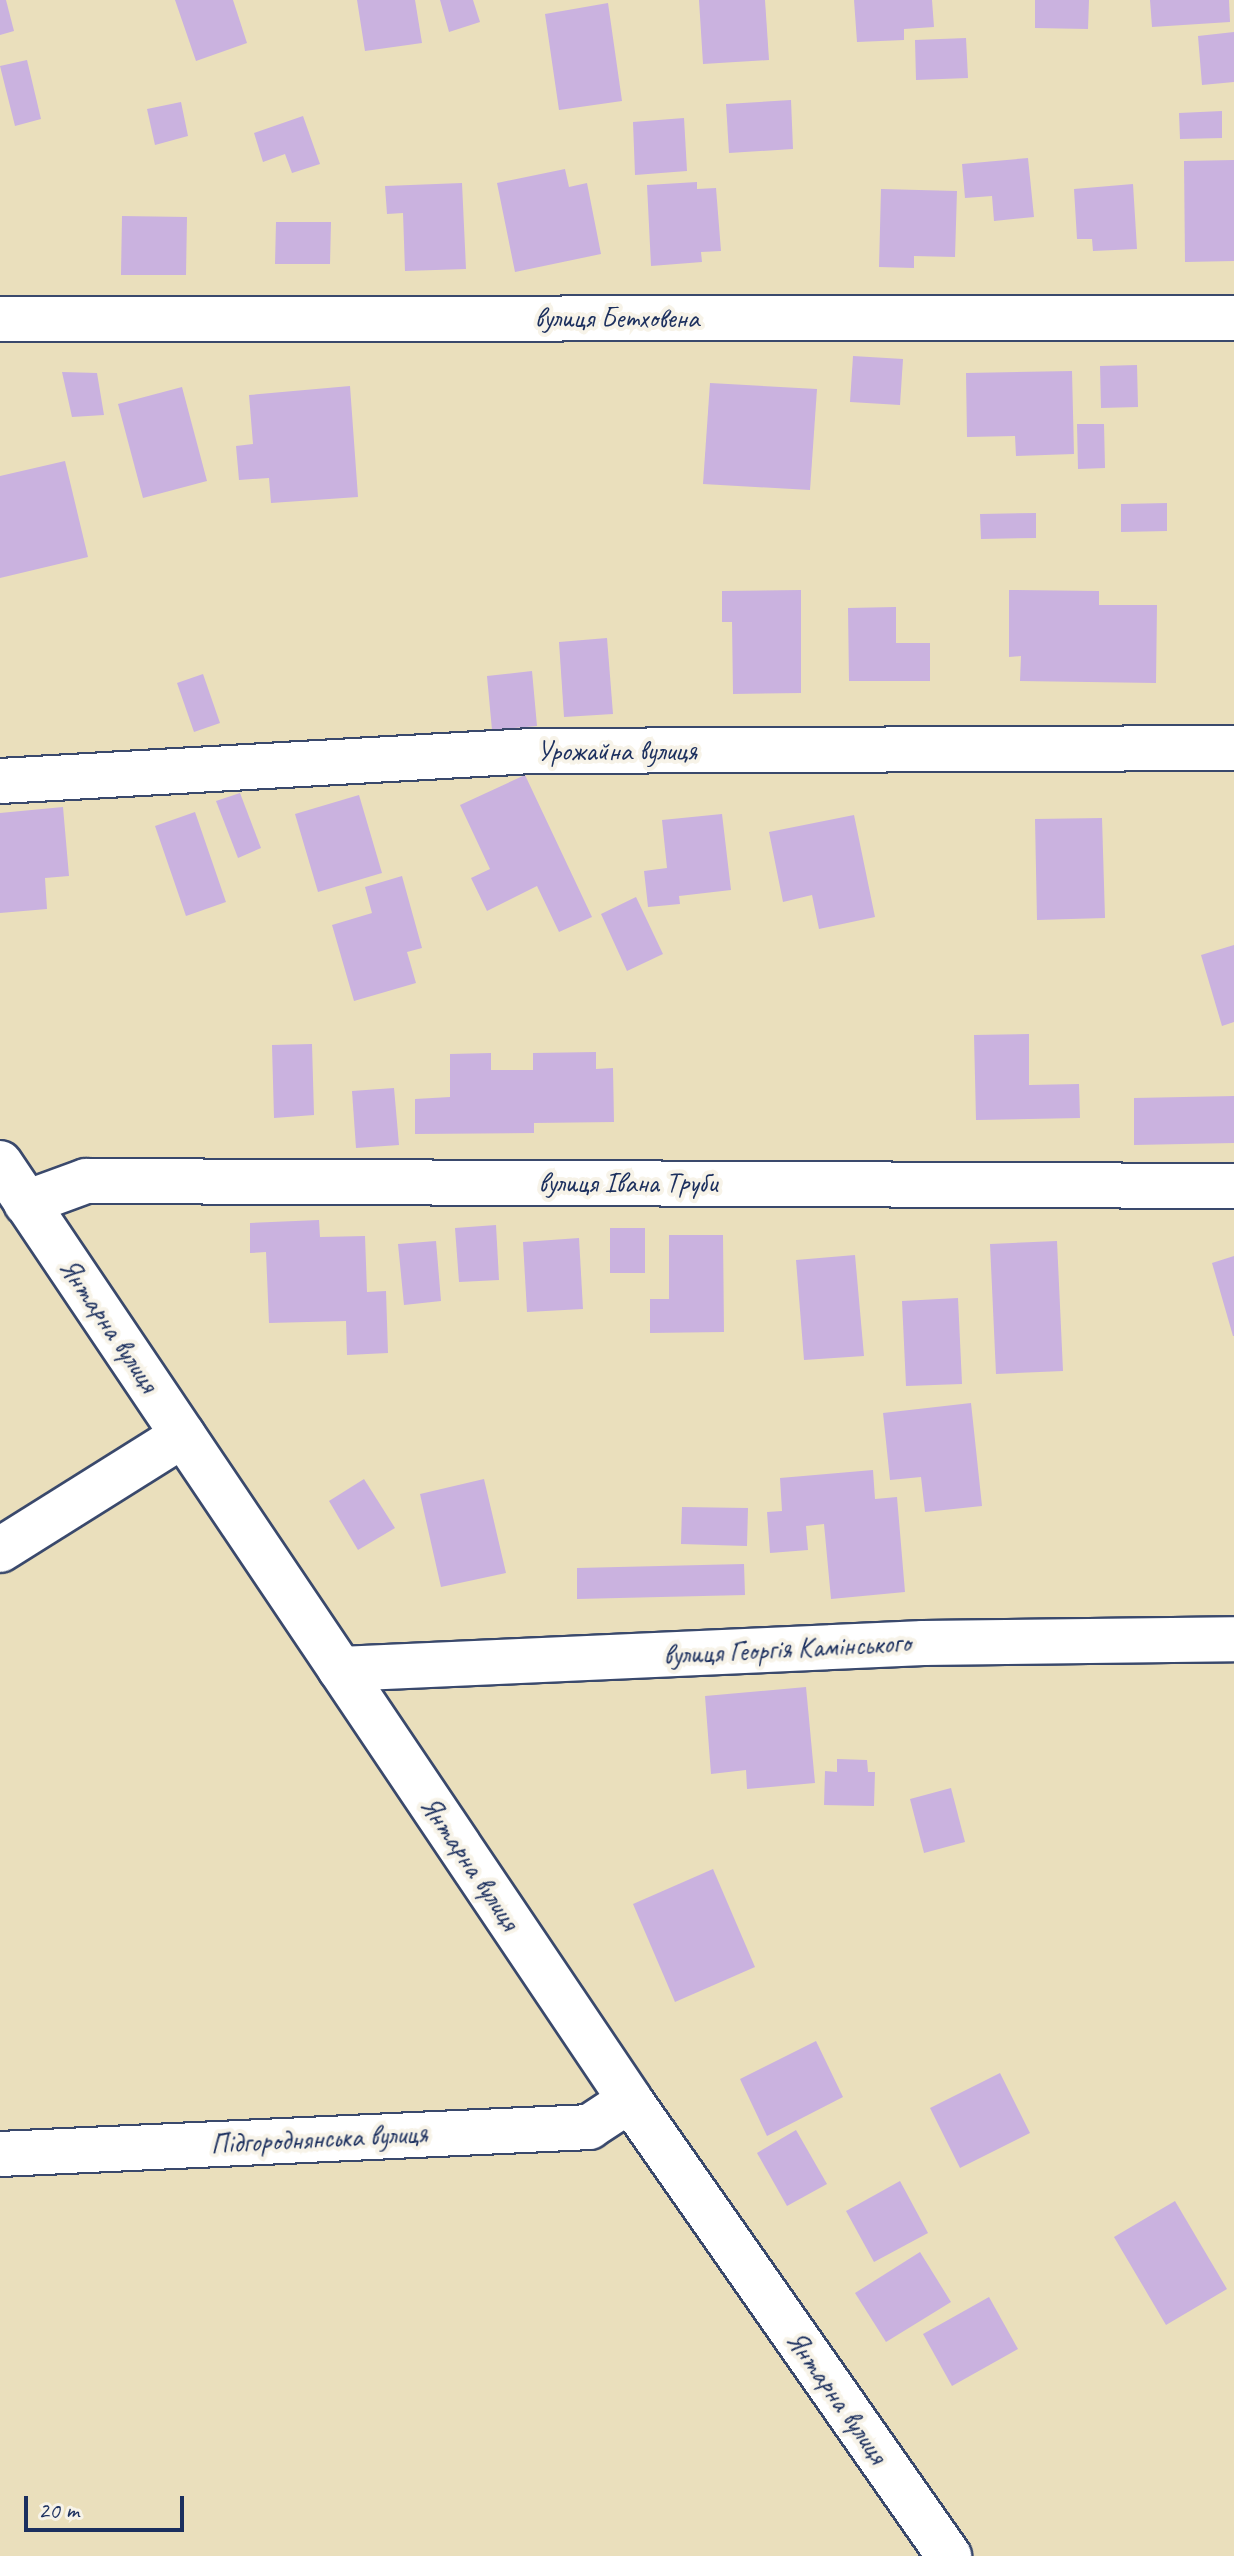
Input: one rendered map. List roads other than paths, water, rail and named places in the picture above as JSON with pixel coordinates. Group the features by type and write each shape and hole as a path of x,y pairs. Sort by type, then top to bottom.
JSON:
{"street":[{"name":"вулиця Бетховена","path":"0,319 1234,318"},
{"name":"Урожайна вулиця","path":"0,781 531,751 1234,748"},
{"name":"Янтарна вулиця","path":"0,1163 630,2100 949,2556"},
{"name":"вулиця Івана Труби","path":"26,1203 86,1181 1234,1186"},
{"path":"0,1550 183,1435"},
{"name":"вулиця Георгія Камінського","path":"340,1669 923,1643 1234,1639"},
{"name":"Підгороднянська вулиця","path":"0,2154 589,2127 630,2100"}]}
